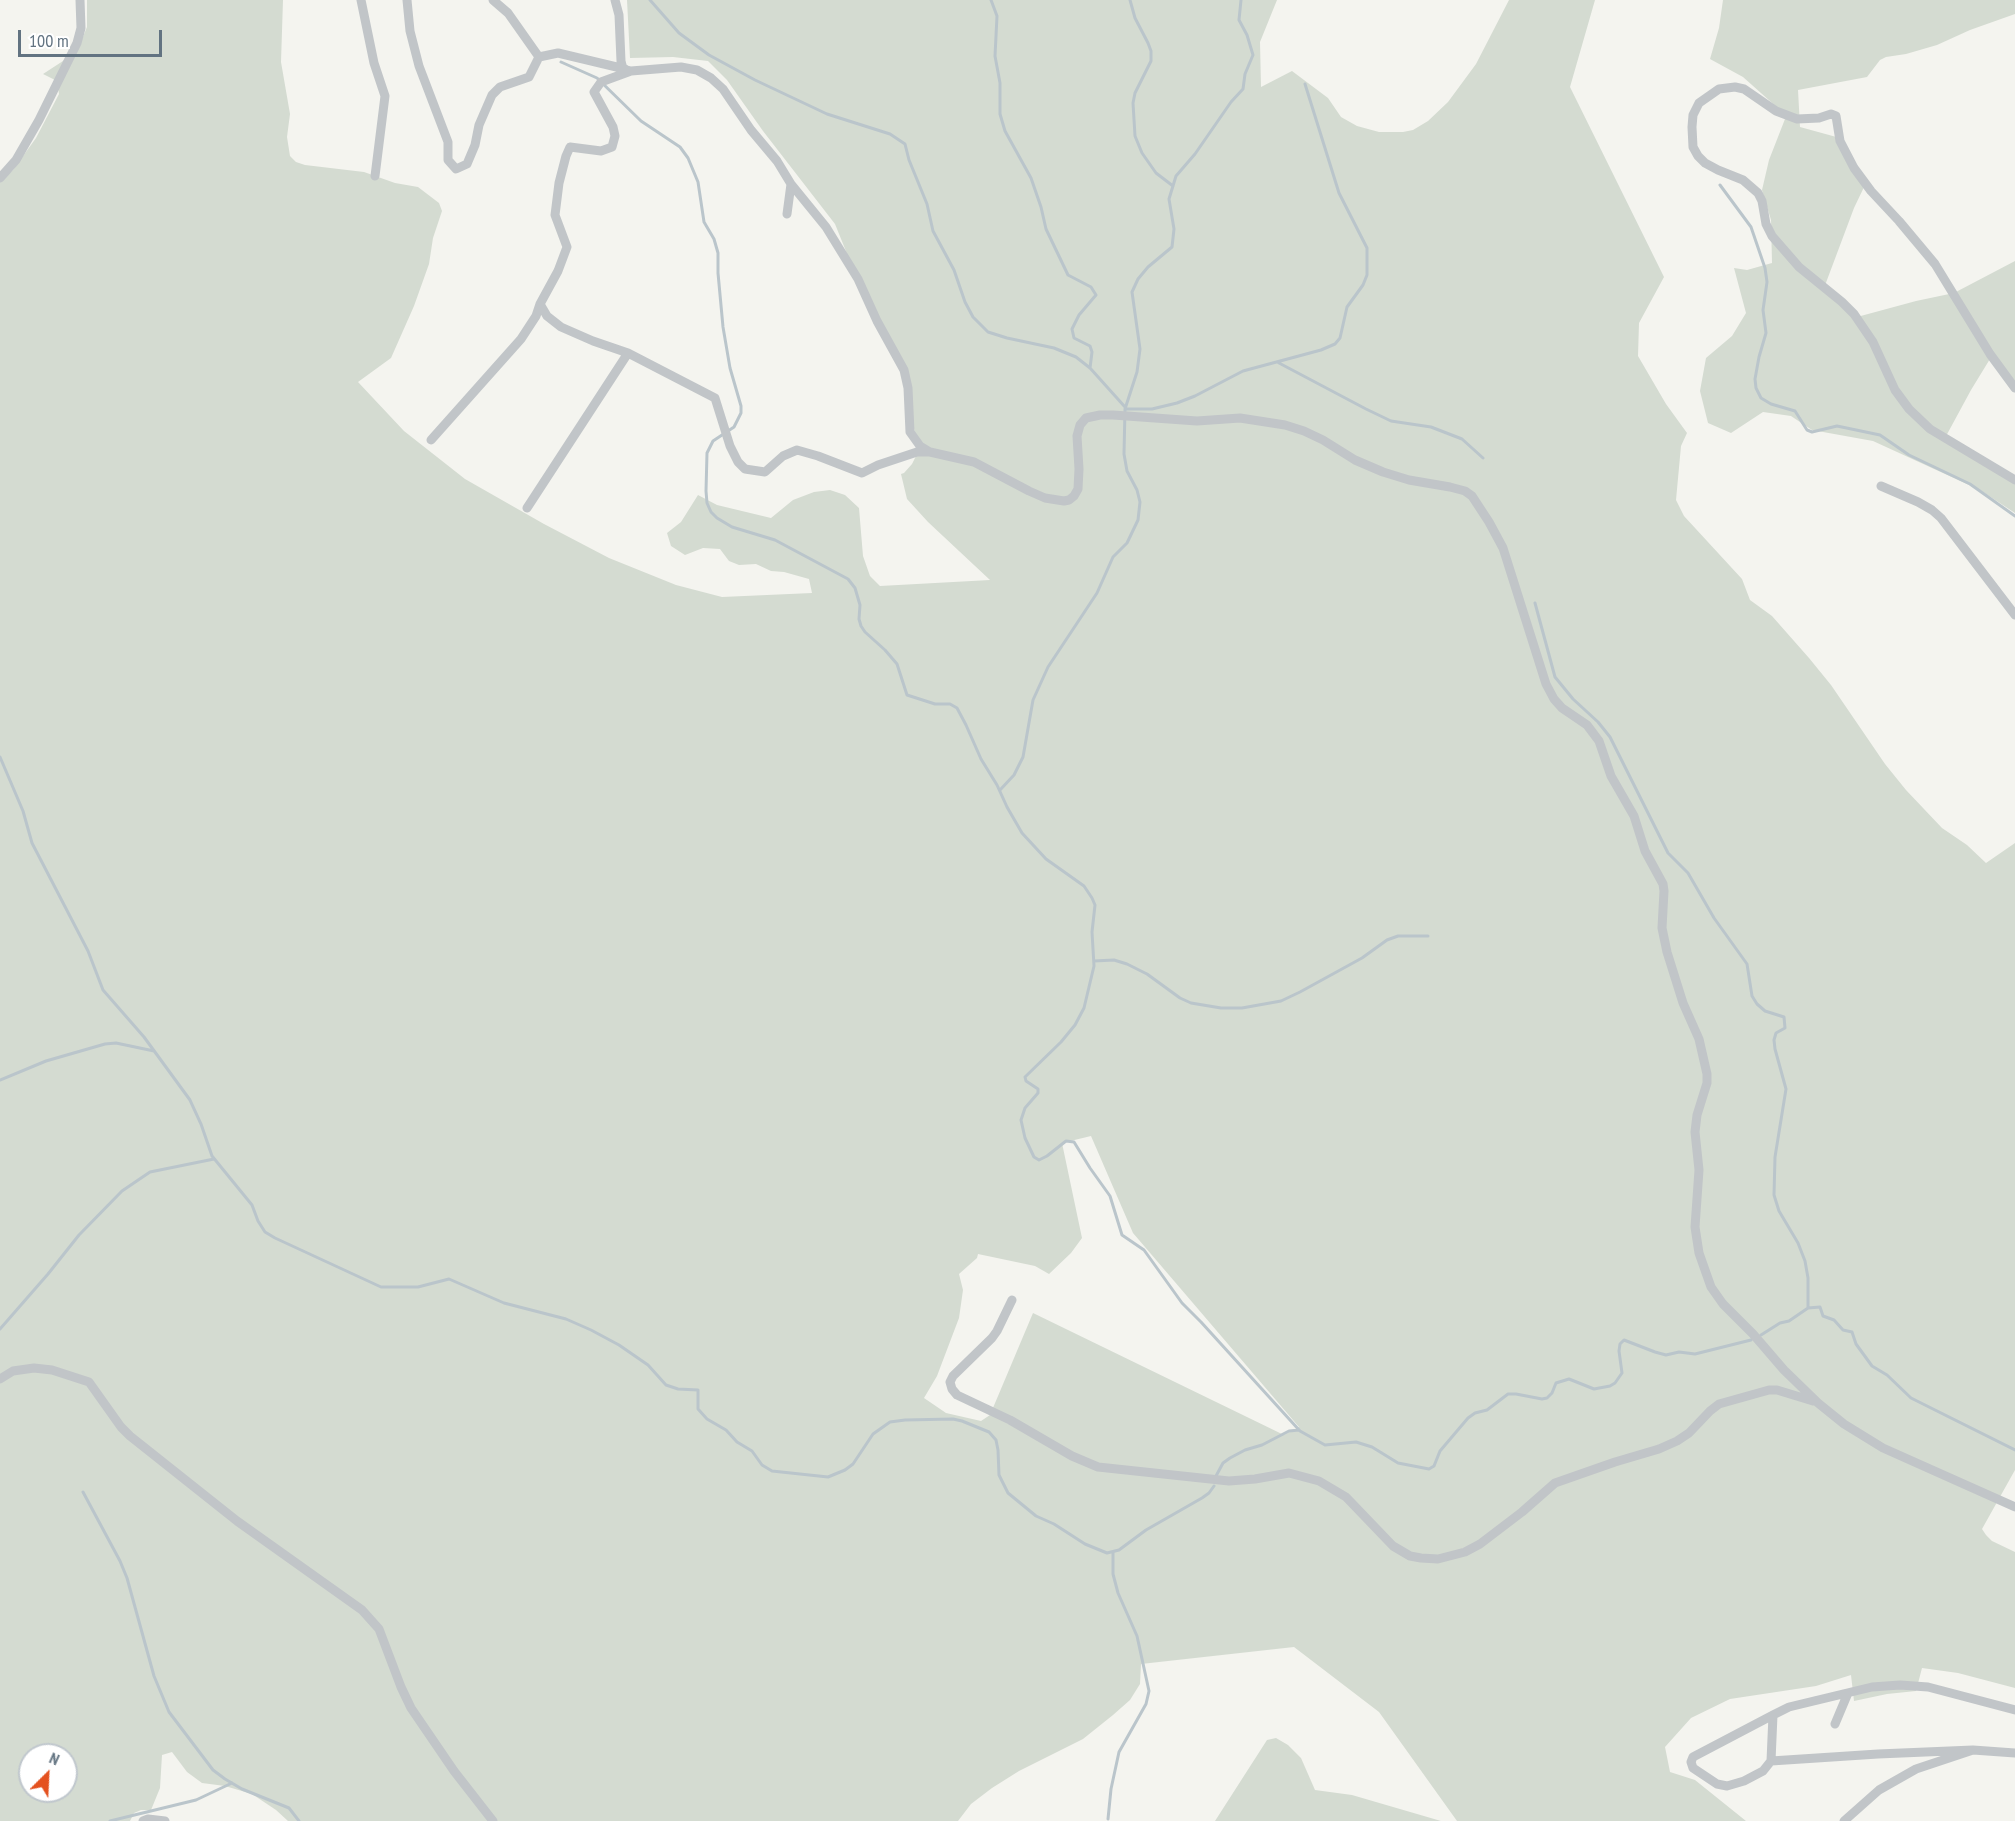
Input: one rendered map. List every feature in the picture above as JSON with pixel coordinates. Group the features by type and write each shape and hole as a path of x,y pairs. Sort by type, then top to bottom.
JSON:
{"street":[{"path":"0,178 16,160 39,120 77,43 81,28 80,0"},
{"path":"362,0 374,63 385,96 375,176"},
{"path":"408,0 410,31 418,66 448,142 448,160 456,169 467,164 475,145 479,125 492,95 500,87 529,77 539,57"},
{"path":"493,0 508,13 539,57"},
{"path":"615,0 621,35 621,61 623,69 628,70"},
{"path":"539,57 558,53 628,70 681,67 697,70 711,78 723,89 751,130 777,160 791,184 826,227 858,279 877,321 904,370 908,388 910,432 920,446 930,452"},
{"path":"431,440 521,339 536,316 567,247 555,215 559,183 566,156 570,147 600,151 612,147 615,136 613,127 594,92 601,82 628,70"},
{"path":"2015,388 1990,354 1935,264 1871,191 1854,168 1840,141 1836,116 1830,114 1797,119 1776,111 1744,89 1735,87 1719,89 1699,103 1693,115 1692,127 1694,147 1698,156 1718,170 1743,180 1758,193 1762,201 1766,224 1772,236 1799,267 1854,314 1873,342 1895,390 1910,409 1930,429 2015,480"},
{"path":"787,214 791,184"},
{"path":"540,304 547,316 561,327 627,352 715,398 730,446 738,462 745,469 765,471 783,456 796,450 862,473 917,452 930,452 974,462 1045,498 1064,501 1069,500 1078,489 1077,436 1080,425 1086,418 1100,415 1197,421 1240,418 1285,425 1304,431 1355,460 1383,472 1465,491 1472,496 1503,548 1546,684 1562,708 1587,725 1599,741 1611,776 1634,816 1645,851 1663,884 1665,891 1662,928 1666,952 1683,1003 1701,1044 1707,1074 1707,1083 1697,1115 1695,1132 1699,1170 1696,1193 1696,1240 1707,1278 1715,1294 1784,1370 1844,1424 1883,1448 2015,1507"},
{"path":"527,508 627,352"},
{"path":"1881,486 1918,502 1941,518 2015,615"},
{"path":"1012,1300 998,1331 953,1376 950,1382 957,1395 1010,1420 1072,1456 1098,1467 1229,1481 1289,1473 1319,1481 1346,1497 1393,1546 1410,1556 1421,1558 1438,1559 1465,1552 1480,1544 1522,1512 1555,1483 1677,1441 1689,1433 1710,1410 1719,1404 1769,1390 1777,1390 1818,1403"},
{"path":"0,1379 14,1371 34,1368 52,1370 89,1382 130,1436 246,1528 362,1610 379,1629 411,1708 453,1771 493,1821"},
{"path":"1773,1715 1771,1761 1762,1771 1744,1781 1727,1786 1704,1777 1693,1768 1691,1762 1693,1757 1773,1715 1803,1703 1872,1687 1913,1685 2015,1710"},
{"path":"1835,1724 1848,1693"},
{"path":"1771,1761 1973,1750 2015,1753"},
{"path":"1844,1821 1893,1780 1934,1762 1973,1750"},
{"path":"143,1821 148,1819 165,1821"}],"shaded area":[{"path":"87,0 283,0 281,62 290,114 287,137 290,156 296,162 305,165 364,172 395,183 418,187 439,203 442,211 433,238 429,264 414,306 391,358 358,382 404,431 465,479 609,558 676,585 722,597 812,593 809,579 771,571 756,564 739,565 729,561 720,549 703,548 685,555 671,546 667,533 681,522 698,495 717,505 771,518 793,500 814,492 830,490 845,495 859,508 863,556 870,576 880,586 990,580 907,499 901,474 912,464 917,454 909,386 856,276 835,224 763,131 727,80 708,61 673,57 630,58 627,0 1277,0 1260,42 1261,87 1292,71 1328,98 1341,117 1357,126 1379,132 1403,132 1413,130 1428,121 1448,102 1476,64 1509,0 1595,0 1570,87 1664,277 1639,323 1638,356 1666,404 1687,433 1681,446 1676,500 1684,516 1742,579 1750,600 1772,616 1809,658 1831,685 1885,764 1942,828 1967,845 1986,863 2015,843 2015,1470 1982,1529 1992,1541 2015,1552 2015,1688 1958,1673 1922,1668 1916,1691 1854,1701 1851,1675 1816,1686 1730,1699 1691,1718 1665,1747 1670,1772 1695,1780 1746,1821 1457,1821 1379,1712 1294,1647 1141,1664 1140,1684 1130,1700 1113,1715 1083,1739 1019,1771 992,1788 971,1804 958,1821 288,1821 252,1794 225,1786 202,1783 187,1772 172,1752 162,1755 160,1788 151,1810 134,1813 130,1821 0,1821 0,181 13,170 36,138 59,94 57,81 43,74 63,61 80,44 87,27","holes":["1091,1136 1133,1233 1299,1427 1284,1435 1033,1313 990,1415 981,1421 946,1413 924,1398 937,1376 959,1318 963,1290 959,1274 977,1258 978,1254 1035,1266 1049,1274 1071,1253 1082,1238 1062,1143"]},
{"path":"1723,0 2015,0 2015,14 1937,45 1886,57 1880,60 1867,77 1798,90 1800,127 1840,138 1865,185 1824,288 1857,317 1954,293 2015,261 2015,382 1993,354 1945,438 2015,480 2015,513 1980,490 1873,441 1812,430 1791,416 1763,412 1731,433 1708,423 1700,391 1706,358 1732,336 1746,313 1734,268 1747,270 1772,263 1771,220 1762,190 1769,160 1785,119 1780,110 1743,77 1710,59 1719,28"},
{"path":"1276,1738 1288,1745 1301,1758 1315,1790 1352,1795 1441,1821 1215,1821 1267,1740"}],"waterway":[{"path":"650,0 679,33 709,55 827,114 890,134 905,144 927,204 933,231 954,270 973,317 988,332 1054,348 1076,357 1090,368 1125,407"},
{"path":"991,0 997,16 995,56 1000,83 1000,114 1005,131 1031,178 1046,229 1068,275 1091,287 1096,295 1079,315 1072,329 1074,338 1090,346 1092,352 1090,368"},
{"path":"1130,0 1135,18 1151,51 1151,61 1135,93 1133,103 1135,136 1142,153 1156,173 1173,186"},
{"path":"1000,790 1014,775 1023,757 1033,700 1048,667 1097,593 1113,557 1127,543 1138,520 1140,502 1137,490 1127,471 1124,454 1125,409 1137,372 1140,349 1132,292 1138,279 1148,267 1172,247 1174,229 1169,199 1176,176 1243,89 1245,74 1253,55 1247,35 1239,20 1241,0"},
{"path":"561,62 597,78 641,121 680,147 688,158 698,182 704,222 714,239 718,253 723,327 730,368 741,406 741,413 734,427 713,441 707,453 706,491 707,503 711,512 732,527 775,540 848,579 855,588 860,605 861,626 897,664 907,695 935,704 950,704 957,708 981,759 1022,833 1046,859 1084,886 1092,898 1095,905 1092,932 1094,966 1084,1008 1075,1025 1061,1042 1025,1077 1026,1081 1038,1089 1038,1093 1025,1108 1021,1120 1025,1138 1034,1157 1039,1160 1066,1141 1074,1142 1110,1196 1122,1235 1144,1250 1182,1303 1300,1431 1325,1445 1356,1442 1372,1447 1398,1463 1429,1469 1434,1466 1440,1451 1468,1418 1475,1413 1487,1410 1508,1394 1547,1398 1556,1383 1569,1379 1594,1389 1615,1383 1622,1373 1619,1351 1620,1344 1624,1340 1666,1355 1679,1352 1695,1354 1751,1340"},
{"path":"1125,409 1152,409 1177,403 1243,371 1321,350 1335,344 1340,338 1347,307 1363,285 1367,275 1367,248 1339,193 1305,84"},
{"path":"1720,185 1751,227 1765,268 1767,282 1763,310 1766,333 1755,379 1761,398 1771,404 1795,411 1807,430 1812,432 1837,426 1880,435 1909,455 1970,484 2015,516"},
{"path":"1279,363 1391,421 1431,427 1462,439 1483,458"},
{"path":"1535,603 1555,677 1610,737 1668,853 1688,873 1714,918 1747,964 1752,996 1757,1004 1765,1011 1784,1017 1785,1028 1776,1033 1774,1040 1786,1089 1775,1157 1774,1195 1779,1211 1798,1243 1805,1261 1808,1278 1808,1308"},
{"path":"0,757 23,811 32,843 88,951 103,990 144,1037 190,1100 212,1156 252,1205 265,1232 381,1287 418,1287 449,1279 504,1303 566,1319 591,1330 619,1345 648,1365 666,1385 678,1389 698,1390 698,1409 707,1419 726,1430 737,1442 752,1451 762,1465 772,1471 828,1477 853,1464 873,1434 890,1422 953,1419 962,1421 989,1432 996,1440 999,1475 1008,1493 1036,1516 1054,1524 1085,1544 1107,1553 1119,1550 1146,1530 1202,1498 1214,1486"},
{"path":"1094,961 1114,960 1127,964 1147,974 1180,998 1191,1003 1221,1008 1242,1008 1281,1001 1362,958 1387,940 1398,936 1428,936"},
{"path":"0,1080 46,1061 105,1044 116,1043 154,1051"},
{"path":"0,1329 79,1235 122,1191 150,1172 214,1159"},
{"path":"1761,1335 1780,1323 1789,1321 1808,1308 1820,1307 1823,1316 1834,1320 1843,1330 1852,1332 1856,1344 1872,1366 1887,1375 1911,1398 2015,1450"},
{"path":"1216,1476 1223,1463 1230,1458 1289,1431 1299,1430"},
{"path":"83,1492 127,1578 154,1676 169,1712 213,1770 242,1789 289,1808 299,1821"},
{"path":"1108,1819 1111,1789 1119,1752 1146,1704 1149,1691 1137,1636 1118,1593 1113,1574 1113,1552"},
{"path":"110,1821 196,1800 232,1783"}]}
